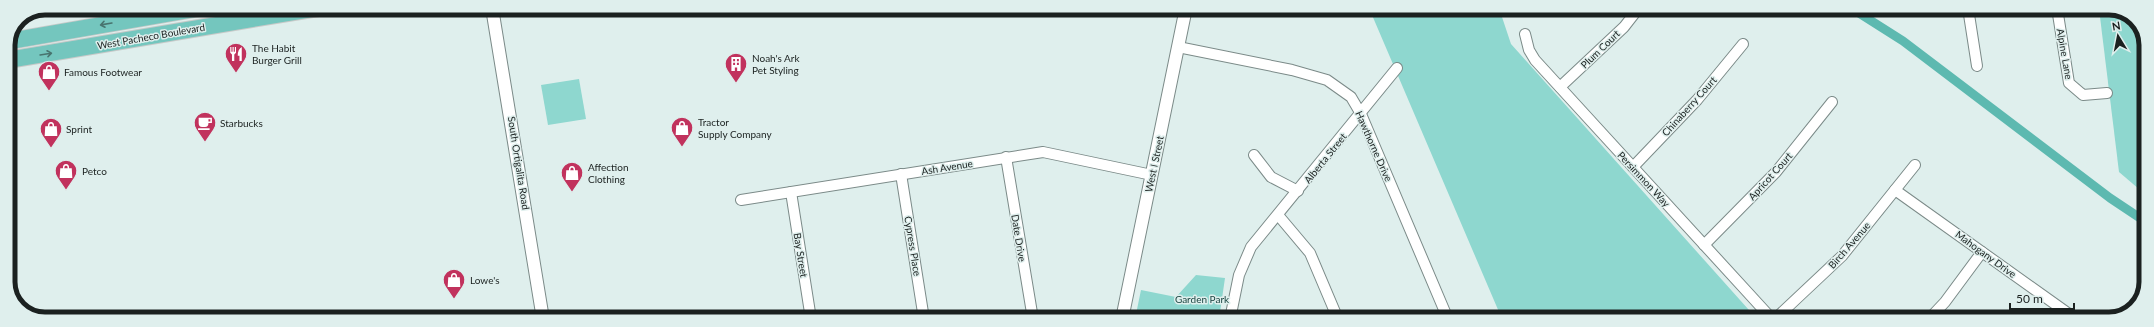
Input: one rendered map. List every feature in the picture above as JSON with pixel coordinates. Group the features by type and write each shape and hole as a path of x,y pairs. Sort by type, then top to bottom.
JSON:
{"highway":[{"name":"West Pacheco Boulevard","path":"16,40 160,15"},
{"path":"170,33 225,15"},
{"name":"West Pacheco Boulevard","path":"15,59 277,15"}],"street":[{"name":"South Ortigalita Road","path":"493,15 543,312"},
{"name":"West I Street","path":"1123,312 1185,15"},
{"name":"Plum Court","path":"1560,87 1624,27 1634,15"},
{"path":"1969,15 1977,66"},
{"name":"Alpine Lane","path":"2058,15 2069,83 2083,95 2107,93"},
{"name":"Persimmon Way","path":"1525,34 1529,50 1535,60 1766,312"},
{"name":"Chinaberry Court","path":"1633,167 1697,100 1744,44"},
{"name":"Hawthorne Drive","path":"1178,47 1292,70 1326,80 1350,97 1361,114 1445,312"},
{"name":"Alberta Street","path":"1231,312 1239,275 1251,247 1397,68"},
{"name":"Apricot Court","path":"1704,245 1776,172 1832,102"},
{"name":"Ash Avenue","path":"741,200 1043,152 1152,175"},
{"name":"Alberta Street","path":"1254,155 1271,177 1298,191"},
{"name":"Date Drive","path":"1006,157 1032,312"},
{"name":"Birch Avenue","path":"1782,312 1842,256 1915,165"},
{"name":"Cypress Place","path":"901,174 923,312"},
{"name":"Mahogany Drive","path":"1895,190 2062,312"},
{"name":"Bay Street","path":"791,192 810,312"},
{"path":"1278,215 1310,253 1335,312"},
{"path":"1936,312 1945,302 1982,252"}],"green space":[{"path":"1372,15 1501,15 1511,44 1751,312 1499,312"},
{"path":"2113,15 2122,18 2134,28 2137,33 2139,43 2139,189 2119,172 2100,17"},
{"path":"579,79 586,119 548,125 541,85"},
{"name":"Garden Park","path":"1196,275 1225,278 1220,312 1136,312 1141,290 1176,297"}],"waterway":[{"path":"1862,15 1903,41 2110,198 2139,217"}],"place":[{"name":"The Habit Burger Grill","path":"236,74"},
{"name":"Noah's Ark Pet Styling","path":"736,84"},
{"name":"Famous Footwear","path":"49,92"},
{"name":"Starbucks","path":"205,142"},
{"name":"Sprint","path":"51,148"},
{"name":"Tractor Supply Company","path":"682,148"},
{"name":"Petco","path":"66,190"},
{"name":"Affection Clothing","path":"572,192"},
{"name":"Lowe's","path":"454,300"}]}
